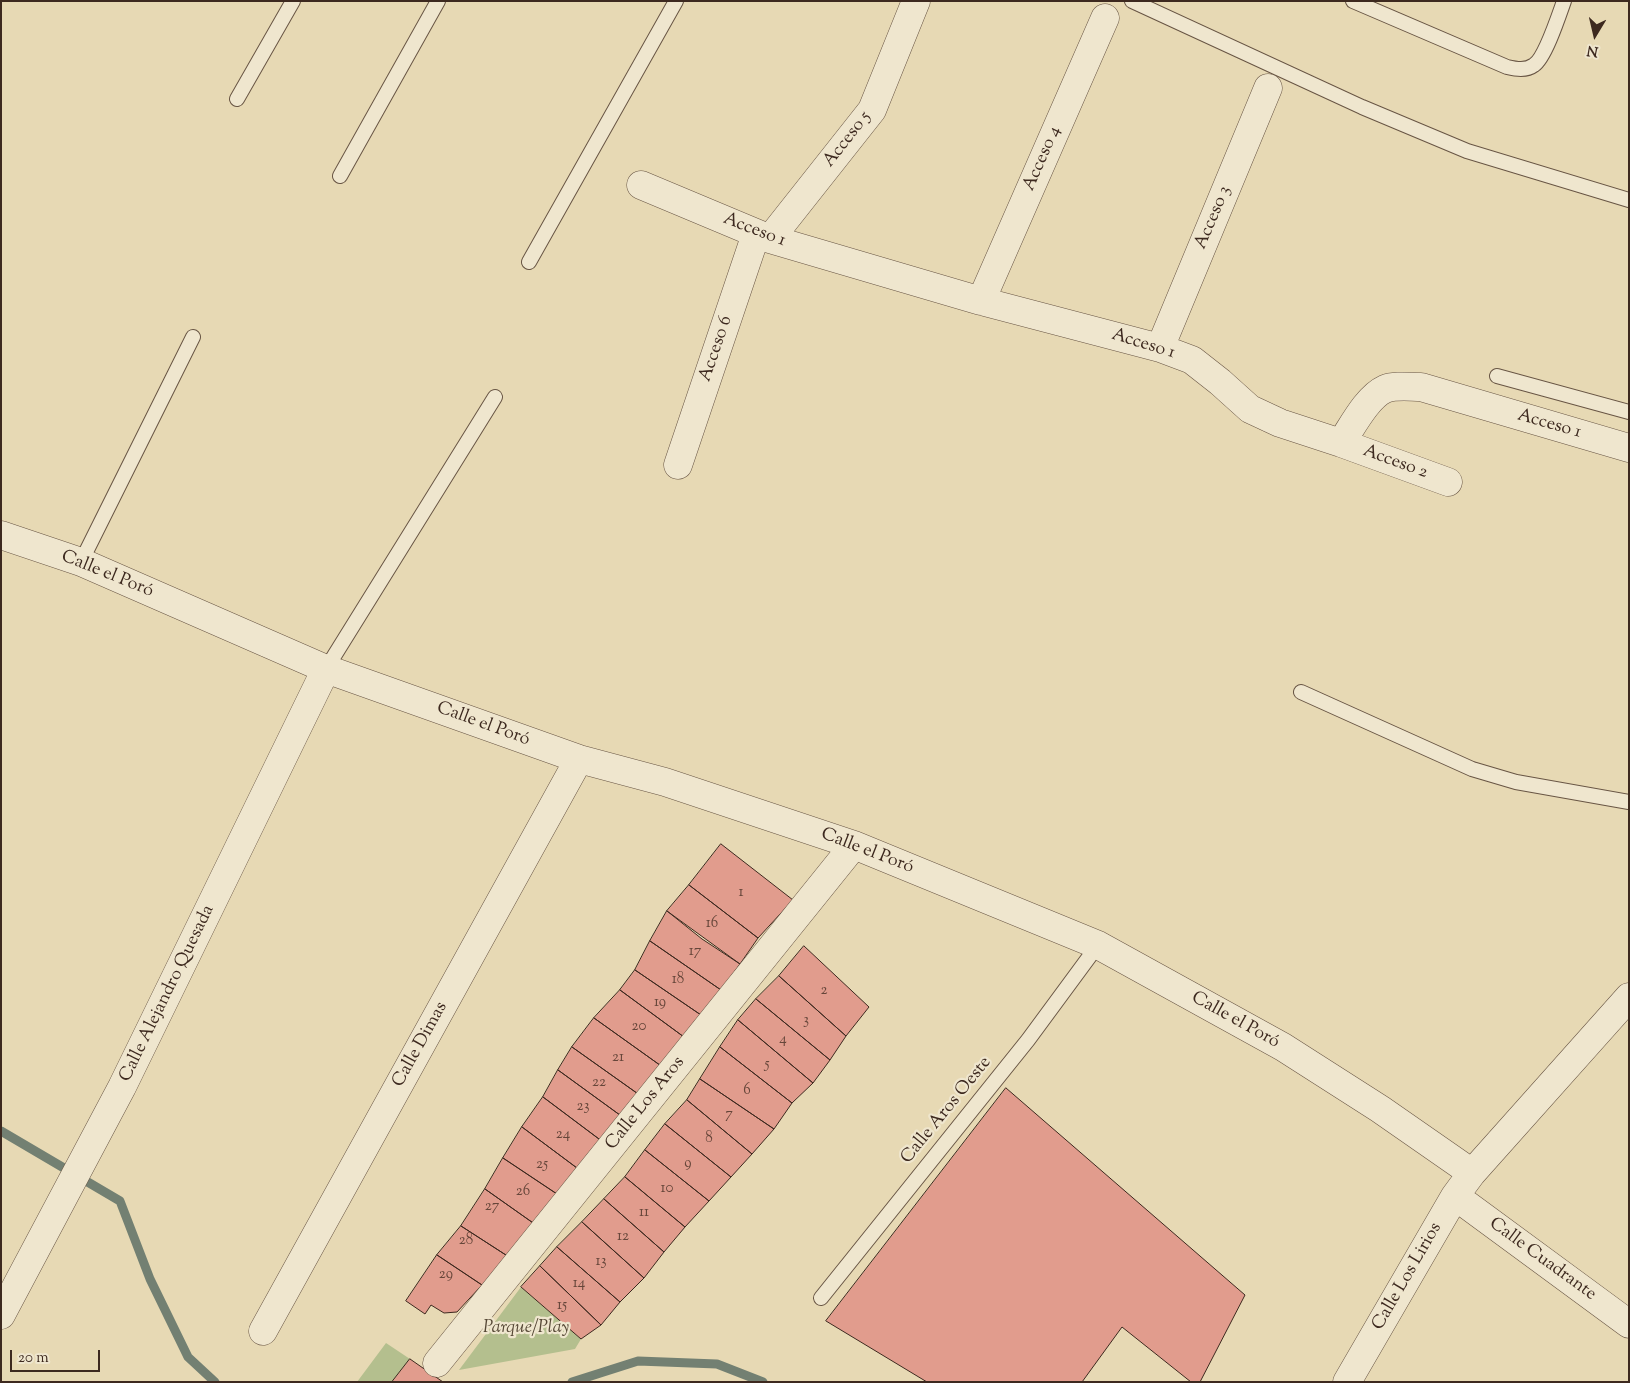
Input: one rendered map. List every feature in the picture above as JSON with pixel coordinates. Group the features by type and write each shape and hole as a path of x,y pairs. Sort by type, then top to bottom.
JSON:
{"street":[{"name":"Acceso 5","path":"763,237 872,110 916,1"},
{"name":"Acceso 4","path":"981,300 1105,18"},
{"name":"Acceso 3","path":"1160,348 1268,88"},
{"name":"Acceso 1","path":"641,185 763,237 981,300 1160,348 1192,360 1250,409 1280,423 1341,443 1368,402 1386,389 1421,387 1619,445 1629,466"},
{"name":"Acceso 6","path":"678,465 763,237"},
{"name":"Acceso 2","path":"1341,443 1448,482"},
{"name":"Calle el Poró","path":"1,535 81,562 326,669 579,759 664,782 854,845 1098,945 1283,1047 1380,1109 1472,1173"},
{"name":"Calle Alejandro Quesada","path":"1,1315 122,1087 326,669"},
{"name":"Calle Dimas","path":"263,1331 579,759"},
{"name":"Calle Los Aros","path":"437,1363 854,845"},
{"path":"1472,1173 1629,997"},
{"name":"Calle Los Lirios","path":"1347,1382 1455,1196 1472,1173"},
{"name":"Calle Cuadrante","path":"1455,1196 1629,1324"}],"lane":[{"path":"237,99 293,1"},
{"path":"340,176 438,1"},
{"path":"529,262 676,1"},
{"path":"1132,1 1362,107 1467,151 1629,200"},
{"path":"1353,1 1507,67 1521,70 1534,66 1541,58 1564,1"},
{"path":"81,562 193,337"},
{"path":"1497,376 1629,412"},
{"path":"326,669 495,396"},
{"path":"1302,692 1472,770 1516,782 1629,802"},
{"name":"Calle Aros Oeste","path":"821,1298 1028,1040 1098,945"}],"green space":[{"name":"Parque/Play","path":"521,1287 581,1339 575,1349 459,1370"},
{"path":"386,1343 410,1359 392,1382 357,1382"}],"building":[{"path":"721,844 793,900 758,938 689,885"},
{"path":"689,885 758,938 740,964 702,939 667,911"},
{"path":"667,911 740,964 721,990 650,941"},
{"path":"650,941 721,990 701,1015 635,970"},
{"path":"804,946 869,1007 846,1036 779,976"},
{"path":"635,970 701,1015 684,1037 620,990"},
{"path":"779,976 846,1036 830,1060 756,999"},
{"path":"620,990 684,1037 664,1068 594,1018"},
{"path":"756,999 830,1060 813,1083 738,1020"},
{"path":"594,1018 664,1068 641,1096 572,1047"},
{"path":"738,1020 813,1083 792,1103 720,1047"},
{"path":"572,1047 641,1096 624,1118 558,1070"},
{"path":"720,1047 792,1103 774,1129 700,1079"},
{"path":"558,1070 624,1118 603,1142 543,1097"},
{"path":"700,1079 774,1129 752,1154 687,1100"},
{"path":"1006,1088 1245,1295 1200,1382 1191,1382 1122,1327 1082,1382 927,1382 826,1321"},
{"path":"543,1097 603,1142 581,1171 522,1127"},
{"path":"687,1100 752,1154 731,1177 665,1124"},
{"path":"665,1124 731,1177 709,1201 645,1150"},
{"path":"522,1127 581,1171 560,1196 503,1158"},
{"path":"645,1150 709,1201 685,1227 625,1177"},
{"path":"503,1158 560,1196 536,1225 485,1189"},
{"path":"625,1177 685,1227 664,1252 604,1199"},
{"path":"485,1189 536,1225 509,1257 461,1226"},
{"path":"604,1199 664,1252 644,1278 582,1222"},
{"path":"582,1222 644,1278 620,1302 557,1247"},
{"path":"461,1226 509,1257 482,1285 437,1255"},
{"path":"557,1247 620,1302 601,1325 540,1266"},
{"path":"437,1255 482,1285 457,1312 444,1313 431,1305 425,1314 406,1301"},
{"path":"540,1266 601,1325 581,1339 521,1287"},
{"path":"410,1359 443,1382 392,1382"}],"waterway":[{"path":"1,1131 120,1201 150,1279 188,1357 215,1382"},
{"path":"572,1382 638,1361 717,1364 763,1382"}]}
